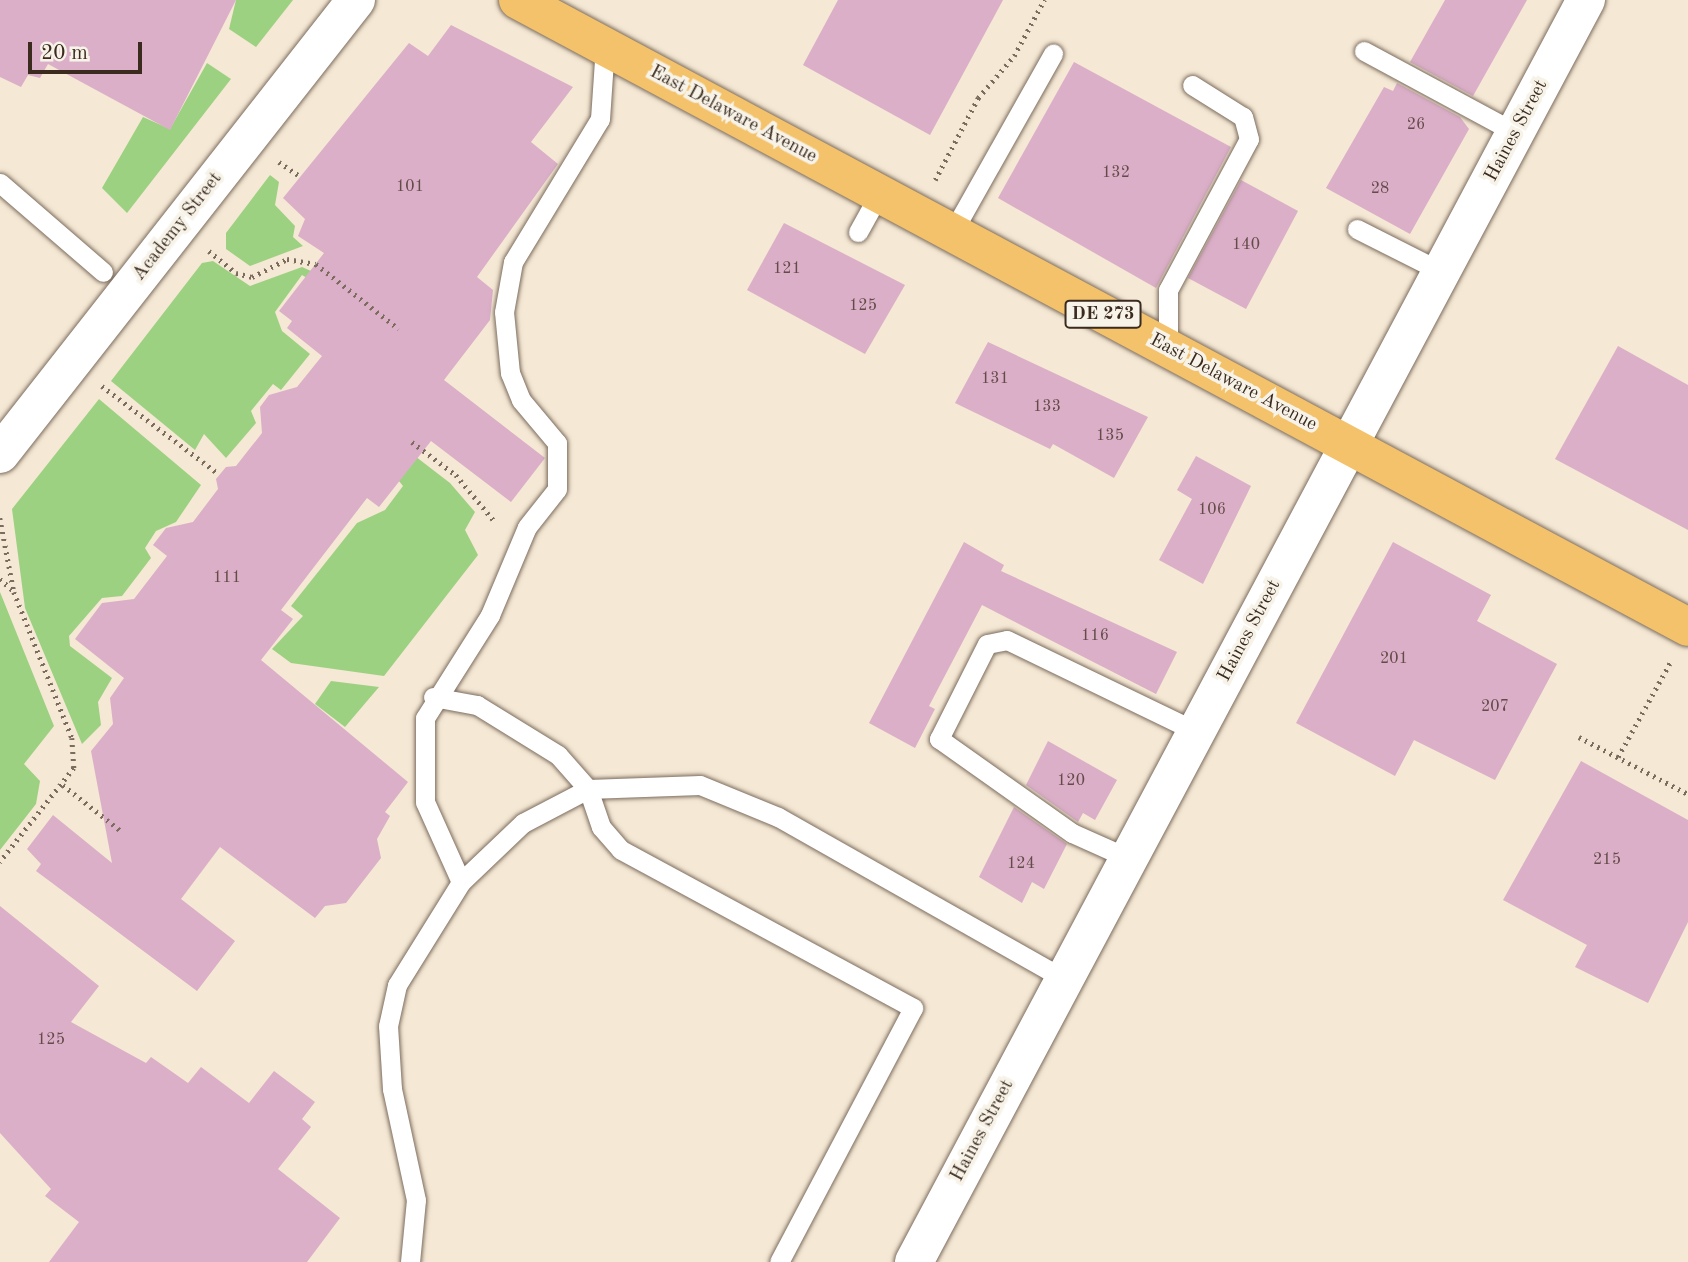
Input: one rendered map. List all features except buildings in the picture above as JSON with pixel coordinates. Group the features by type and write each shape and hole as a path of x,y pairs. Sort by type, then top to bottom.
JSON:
{"main road":[{"name":"East Delaware Avenue","path":"518,0 1350,446 1682,639"}],"street":[{"name":"Academy Street","path":"0,454 356,0"},
{"name":"Haines Street","path":"914,1262 1586,0"}],"lane":[{"path":"461,882 425,802 421,751 433,696 490,615 527,527 557,489 556,443 522,400 510,373 505,312 513,262 600,120 605,46"},
{"path":"1364,51 1516,133"},
{"path":"952,233 1053,54"},
{"path":"1168,349 1168,290 1249,139 1244,117 1192,85"},
{"path":"0,183 103,272"},
{"path":"858,232 879,194"},
{"path":"1357,229 1442,272"},
{"path":"1128,858 1072,833 939,739 987,643 1007,640 1197,732"},
{"path":"433,696 477,705 558,755 588,789 601,827 621,850 913,1008 779,1262"},
{"path":"410,1262 416,1200 392,1089 388,1026 414,950 461,882 523,823 588,789 700,785 778,817 1064,979"}],"path":[{"path":"934,180 978,98 1014,56 1044,0"},
{"path":"275,159 298,175"},
{"path":"206,249 236,273 252,277 287,259 316,264 399,329"},
{"path":"101,385 216,472"},
{"path":"412,442 456,475 506,529"},
{"path":"0,518 14,592 72,738 74,768 0,862"},
{"path":"0,579 14,592"},
{"path":"1618,757 1682,639"},
{"path":"1579,737 1688,794"},
{"path":"63,785 121,831"}],"green space":[{"path":"236,0 293,0 256,47 229,29"},
{"path":"207,63 231,79 127,213 102,188 143,117 170,129"},
{"path":"270,175 279,182 275,205 295,226 293,237 303,246 250,266 226,249 226,233"},
{"path":"213,261 250,286 302,267 320,275 315,283 302,275 275,312 282,331 310,354 281,390 273,384 251,411 256,423 226,458 204,434 195,450 111,381 202,263"},
{"path":"99,399 201,485 176,522 156,531 145,548 151,558 122,596 102,598 69,636 70,646 112,678 98,702 101,725 82,744 25,608 12,509"},
{"path":"411,453 450,483 475,512 465,530 478,555 384,676 291,663 272,649 303,616 291,606 357,523 385,510 403,486 394,475"},
{"path":"0,592 54,726 24,764 40,781 36,804 0,850"},
{"path":"331,681 379,687 345,727 315,704"}]}
